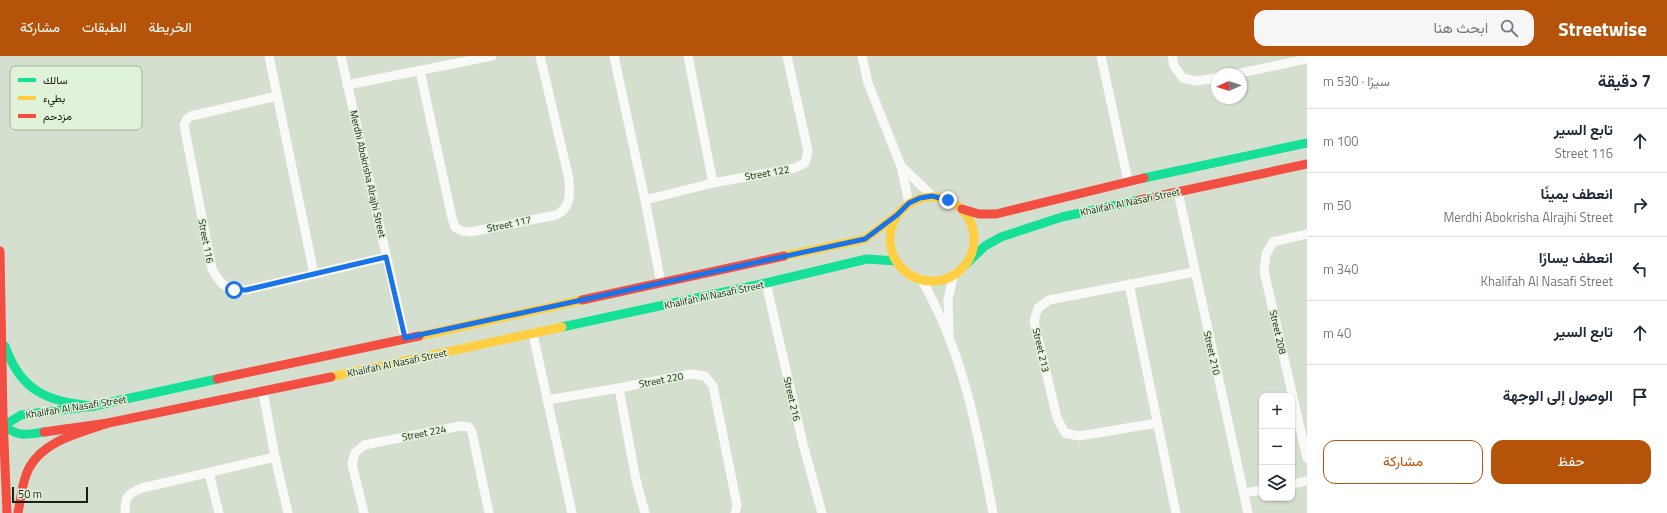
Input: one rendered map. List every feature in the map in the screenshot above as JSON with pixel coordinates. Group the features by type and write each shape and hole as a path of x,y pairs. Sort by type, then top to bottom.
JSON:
{"street":[{"path":"269,56 314,274"},
{"name":"Merdhi Abokrisha Alrajhi Street","path":"341,56 405,338"},
{"path":"347,85 492,56"},
{"name":"Street 117","path":"420,71 453,223 455,227 462,231 471,232 556,215 562,212 568,205 570,194 569,179 540,56"},
{"path":"614,56 661,283"},
{"path":"688,56 713,183"},
{"name":"Street 122","path":"645,200 713,183 795,168 805,163 808,151 787,56"},
{"path":"862,56 868,83 901,166 909,203"},
{"path":"1101,56 1128,181"},
{"path":"1172,56 1174,66 1183,78 1196,81 1211,79"},
{"path":"1247,71 1306,58"},
{"name":"Street 116","path":"277,96 191,116 184,125 212,269 218,281 234,290 246,290 386,257"},
{"name":"Khalifah Al Nasafi Street","path":"964,266 985,246 1001,237 1062,217 1178,192 1280,159 1307,143"},
{"name":"Khalifah Al Nasafi Street","path":"962,209 979,214 996,214 1128,181 1280,159 1307,164"},
{"path":"901,166 932,196"},
{"name":"Street 210","path":"1178,192 1194,272 1248,513"},
{"path":"932,196 948,200 962,209 970,222 974,237 971,252 964,266 954,274 938,280 921,279 907,272 896,261 891,250 890,238 892,226 897,215 909,203 920,198 932,196"},
{"name":"Khalifah Al Nasafi Street","path":"1,426 21,415 94,406 865,239 897,215"},
{"name":"Street 208","path":"1307,234 1273,242 1266,254 1264,271 1307,458"},
{"path":"0,251 2,335 1,426 7,513"},
{"name":"Khalifah Al Nasafi Street","path":"1,426 21,435 108,423 263,392 533,334 766,283 867,259 896,261"},
{"name":"Street 213","path":"1157,423 1079,436 1065,433 1057,418 1034,321 1038,308 1049,300 1194,272"},
{"path":"949,339 948,299 954,274"},
{"path":"921,279 932,299 949,339 965,383 993,513"},
{"name":"Street 216","path":"766,283 803,444 822,513"},
{"path":"1129,284 1176,513"},
{"path":"533,334 572,513"},
{"path":"2,335 8,357 20,376 36,391 56,401 94,406"},
{"name":"Street 220","path":"547,400 691,374 705,376 713,386 737,505 735,513"},
{"path":"619,388 636,480 645,513"},
{"path":"263,392 275,457 288,513"},
{"path":"18,513 22,489 29,468 41,452 58,442 108,423"},
{"name":"Street 224","path":"364,513 352,464 355,453 364,445 460,426 469,427 472,432 489,513"},
{"path":"125,513 125,501 131,492 142,488 209,474 275,457"},
{"path":"209,474 219,513"},
{"path":"1295,483 1307,481"},
{"path":"1244,493 1259,490"}],"traffic: fast":[{"path":"1144,178 1307,143"},
{"path":"964,266 985,246 1001,237 1062,217 1140,200"},
{"path":"562,327 766,283 867,259 896,261"},
{"path":"5,346 19,374 38,392 63,401 94,406"},
{"path":"44,432 19,434 3,426 21,415 94,406 217,379"}],"traffic: slow":[{"path":"932,197 940,198 955,204 967,216 973,231 974,239 973,247 967,262 955,274 940,280 932,281 924,280 909,274 897,262 891,247 890,239 891,231 897,216 909,204 924,198 932,197"},
{"path":"784,256 865,239 897,215"},
{"path":"419,336 582,300"},
{"path":"331,377 562,327"}],"traffic: jam":[{"path":"1140,200 1307,164"},
{"path":"962,209 979,214 996,214 1144,178"},
{"path":"0,251 3,417 7,513"},
{"path":"582,300 784,256"},
{"path":"217,379 419,336"},
{"path":"44,432 108,423 331,377"},
{"path":"18,513 25,478 29,468 36,458 53,444 75,434 108,423"}],"route":[{"path":"234,290 246,290 386,257 405,338 865,239 897,215 909,203 920,198 932,196 948,200"}]}
